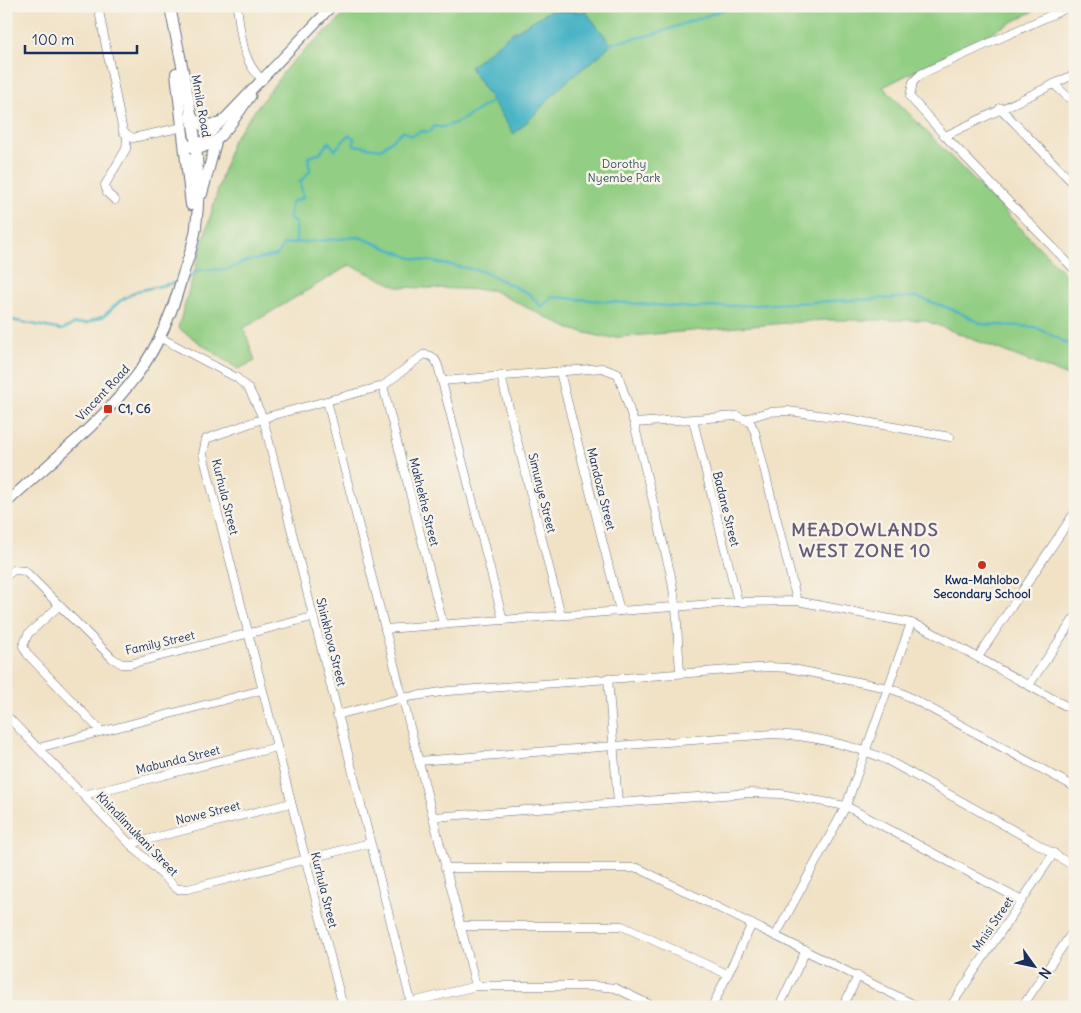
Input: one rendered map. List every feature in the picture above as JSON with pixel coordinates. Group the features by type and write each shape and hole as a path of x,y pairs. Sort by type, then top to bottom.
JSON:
{"main road":[{"name":"Mmila Road","path":"165,6 185,143"},
{"name":"Mmila Road","path":"170,6 196,150"},
{"path":"190,117 202,125 217,124"},
{"path":"198,210 216,142"},
{"name":"Vincent Road","path":"185,143 192,200 190,246"},
{"name":"Vincent Road","path":"6,502 109,408 141,370 161,338 174,305 196,229 198,210 196,150"}],"street":[{"path":"98,6 121,126 127,136 126,149 105,185 106,193 115,200"},
{"path":"237,6 248,62 252,70 263,80"},
{"path":"192,200 193,160 196,150 217,124 263,80 332,6"},
{"path":"1075,14 1068,7 916,78 911,89 913,102 1075,270"},
{"path":"945,136 1000,108 1075,74"},
{"path":"196,150 216,142 263,80"},
{"path":"1054,84 1075,104"},
{"path":"1000,108 1075,185"},
{"path":"127,136 133,138 183,127"},
{"path":"185,143 196,150"},
{"name":"Shinkhova Street","path":"161,338 237,378 256,399 263,418 411,1002"},
{"name":"Kurhula Street","path":"342,1007 202,449 206,440 210,437 247,426 263,418 383,386 426,354 436,360 502,620"},
{"path":"442,381 602,368 614,371 621,379 634,424 671,576 676,607 680,673"},
{"name":"Mandoza Street","path":"560,372 620,611"},
{"name":"Simunye Street","path":"501,376 561,615"},
{"name":"Makhekhe Street","path":"383,386 443,624"},
{"path":"327,401 476,986"},
{"path":"746,419 768,412 788,411 850,419 950,437"},
{"path":"634,424 738,416 746,419 753,426 797,601"},
{"name":"Badane Street","path":"693,420 738,602"},
{"path":"978,658 1075,512"},
{"name":"Family Street","path":"6,576 18,569 25,571 112,658 122,664 130,664 312,617"},
{"path":"385,629 738,602 797,601 911,623 934,633 1075,711"},
{"path":"60,605 28,634 23,646 28,655 100,730"},
{"path":"1029,685 1075,617"},
{"path":"776,935 846,806 911,623"},
{"path":"337,714 402,698 448,691 680,673 770,667 788,668 888,688 912,698 1075,787"},
{"path":"608,678 618,803"},
{"path":"38,748 100,730 262,690"},
{"name":"Khindlimukani Street","path":"6,715 130,844 173,886 182,890 370,843"},
{"path":"418,761 613,744 772,734 866,751 887,760 1054,853 1075,867"},
{"name":"Mabunda Street","path":"84,795 277,747"},
{"path":"432,817 768,792 846,806 1022,901"},
{"name":"Nowe Street","path":"130,844 291,803"},
{"name":"Mnisi Street","path":"950,1007 1054,853"},
{"path":"446,868 638,868 919,1007"},
{"path":"712,1007 752,924"},
{"path":"460,926 622,926 727,974"},
{"path":"1022,1007 1075,928"},
{"path":"779,1007 806,950"},
{"path":"843,1007 858,976"},
{"path":"393,1007 476,986 608,986 656,1007"}],"green space":[{"name":"Dorothy Nyembe Park","path":"354,6 1044,6 883,87 1075,284 1075,379 924,320 823,320 607,338 570,329 492,290 398,287 350,265 244,328 255,361 238,369 178,328 232,141 289,65"}],"water":[{"path":"549,11 586,12 611,44 564,84 514,134 470,67 509,35"}],"waterway":[{"path":"609,44 655,34 734,6"},
{"path":"296,242 296,224 289,217 292,202 303,198 300,182 310,171 308,157 319,154 329,142 335,150 349,135 354,138 354,145 381,149 403,131 412,136 421,131 429,132 435,126 449,126 493,100"},
{"path":"186,279 199,270 230,269 243,262 277,255 284,244 359,237 412,258 482,271 530,294 541,307 552,297 693,308 917,297 957,311 982,324 1035,327 1075,347"},
{"path":"6,319 62,330 74,324 87,323 104,316 120,301 137,291 178,282"}],"place":[{"name":"C1, C6","path":"108,409"},
{"name":"Kwa-Mahlobo Secondary School","path":"982,565"}],"district":[{"name":"MEADOWLANDS WEST ZONE 10","path":"865,540"}]}
